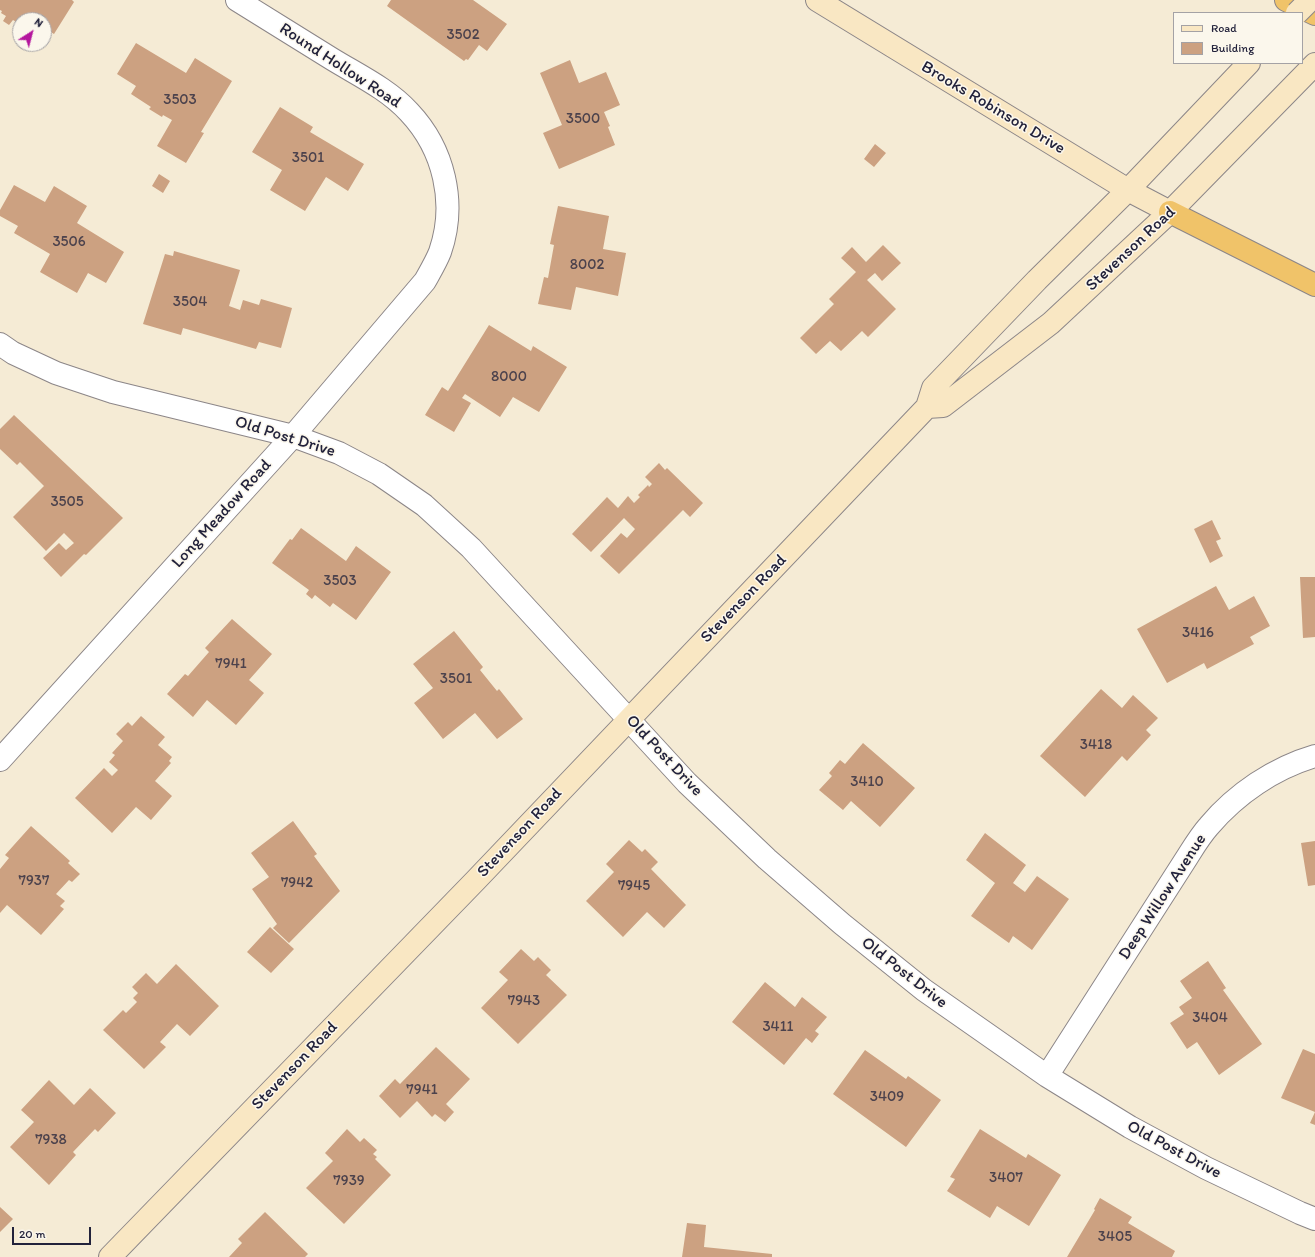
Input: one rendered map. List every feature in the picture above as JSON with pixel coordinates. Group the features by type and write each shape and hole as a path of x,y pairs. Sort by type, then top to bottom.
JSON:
{"highway":[{"path":"1286,0 1315,14"},
{"path":"1170,212 1315,286"}],"main road":[{"name":"Brooks Robinson Drive","path":"817,0 1128,190 1170,212"},
{"path":"1298,12 1310,0"},
{"name":"Stevenson Road","path":"110,1257 476,880 927,407 933,388 1042,275 1128,190 1248,64"},
{"name":"Stevenson Road","path":"927,407 943,406 1051,323 1170,212 1313,66"}],"street":[{"name":"Round Hollow Road","path":"237,0 382,90 409,112 424,131 440,160 448,190"},
{"name":"Long Meadow Road","path":"0,760 293,436 424,282 440,252 448,217 448,190"},
{"name":"Old Post Drive","path":"0,344 13,353 56,373 113,392 293,436 346,456 379,474 424,505 471,548 687,783 767,859 842,924 924,990 1047,1076 1130,1127 1206,1168 1315,1220"},
{"name":"Deep Willow Avenue","path":"1047,1076 1208,827 1235,799 1263,780 1296,762 1315,756"}],"building":[{"path":"0,0 72,0 74,2 54,34 52,33 52,12 12,12 12,21 9,25 3,21 6,16 1,13 2,11 0,10"},
{"path":"391,0 473,0 507,24 487,51 479,45 468,60 466,59 464,61 387,6"},
{"path":"136,43 186,73 195,58 232,81 201,132 204,133 186,163 157,146 172,120 163,115 162,117 149,109 151,107 131,94 136,86 117,74"},
{"path":"570,60 579,83 606,72 620,105 604,112 610,126 608,127 615,145 559,169 543,133 562,125 540,73"},
{"path":"280,107 313,127 310,132 364,164 348,191 326,177 305,211 270,190 282,170 252,152"},
{"path":"875,144 886,153 874,167 864,159"},
{"path":"159,174 170,181 163,193 152,186"},
{"path":"14,185 45,202 54,186 87,206 77,223 124,252 106,283 88,273 77,293 40,272 50,254 14,233 18,226 0,216 0,210"},
{"path":"558,206 609,216 603,249 626,253 618,296 576,287 571,310 538,304 544,277 548,278 554,245 550,244"},
{"path":"883,245 901,263 882,281 875,273 867,280 896,309 868,337 862,331 841,351 830,341 816,354 800,338 834,304 829,299 856,272 841,258 852,247 866,262"},
{"path":"174,251 240,270 229,306 240,310 243,300 259,305 261,299 292,308 281,348 259,342 256,349 183,328 181,335 143,324 165,254 173,256"},
{"path":"489,325 531,351 533,346 567,367 539,412 513,397 500,417 465,394 462,398 471,403 454,432 425,415 442,387 448,391"},
{"path":"14,415 123,518 86,555 84,554 61,577 43,558 59,543 66,550 74,543 64,533 46,551 13,517 44,486 20,462 17,465 0,449 0,429"},
{"path":"659,463 665,470 667,468 703,503 690,517 683,510 619,574 600,556 621,533 627,538 635,529 624,518 591,552 572,534 607,497 618,508 628,496 634,503 640,497 638,495 648,485 649,487 652,484 645,477"},
{"path":"1212,520 1221,539 1216,541 1223,556 1210,563 1194,529"},
{"path":"301,528 346,561 356,546 391,572 356,620 333,603 330,607 315,595 312,599 306,594 309,590 272,563 290,539 292,540"},
{"path":"1300,577 1315,577 1315,637 1303,638"},
{"path":"1216,586 1229,610 1254,596 1270,626 1250,637 1254,644 1207,669 1204,663 1167,683 1137,629"},
{"path":"232,619 272,654 249,680 264,693 236,725 207,700 193,717 167,694 185,674 188,676 209,652 205,648"},
{"path":"454,631 483,667 480,670 497,691 499,689 523,719 497,739 475,713 443,739 414,703 433,688 413,664"},
{"path":"1101,689 1122,708 1133,695 1158,718 1146,730 1151,735 1127,761 1122,756 1085,797 1040,756"},
{"path":"141,716 165,737 158,745 172,757 169,761 171,763 155,781 172,796 151,820 136,807 112,833 75,798 104,768 112,776 118,770 109,762 115,755 112,753 123,741 116,734 128,722 132,726"},
{"path":"863,743 915,788 880,827 851,801 843,810 819,790 832,776 829,773 840,760 845,764"},
{"path":"293,821 317,854 314,856 340,891 289,943 273,928 277,924 252,889 269,877 251,853"},
{"path":"31,826 70,861 68,863 80,874 72,882 69,880 56,894 65,901 60,906 64,909 41,935 7,905 0,913 0,869 9,858 5,855"},
{"path":"985,833 1026,865 1013,883 1025,892 1037,876 1069,899 1032,950 1013,936 1009,943 971,916 995,883 966,860"},
{"path":"629,840 642,852 645,849 658,862 651,869 686,905 664,928 647,912 623,937 586,901 614,872 606,864"},
{"path":"1315,841 1315,885 1308,886 1301,843"},
{"path":"270,927 294,949 271,973 247,952"},
{"path":"521,949 534,961 538,957 551,970 546,975 567,995 518,1044 481,1008 508,980 499,972"},
{"path":"1208,961 1226,988 1223,990 1262,1044 1219,1075 1197,1042 1187,1049 1170,1023 1184,1014 1179,1007 1192,998 1180,981"},
{"path":"176,964 219,1006 190,1036 177,1024 160,1042 166,1047 144,1069 103,1030 123,1010 126,1013 137,1002 133,998 138,993 132,987 146,973 157,984"},
{"path":"765,982 795,1007 802,997 827,1017 815,1031 819,1034 812,1043 806,1038 784,1065 732,1022"},
{"path":"436,1047 470,1079 446,1104 454,1112 445,1122 435,1114 432,1117 417,1101 400,1118 379,1096 395,1079 400,1084"},
{"path":"1303,1049 1315,1054 1315,1112 1281,1098"},
{"path":"865,1050 906,1079 908,1076 941,1100 906,1147 833,1094"},
{"path":"49,1080 74,1105 90,1088 116,1113 98,1132 95,1129 73,1152 76,1155 49,1185 10,1147 34,1122 21,1110"},
{"path":"1315,1112 1315,1125 1310,1123"},
{"path":"347,1129 360,1142 364,1138 377,1150 373,1154 377,1157 375,1159 391,1175 344,1224 306,1188 333,1161 325,1153"},
{"path":"980,1129 1026,1158 1028,1154 1061,1175 1029,1226 997,1206 990,1218 947,1191 955,1179 950,1177"},
{"path":"1100,1198 1132,1217 1128,1223 1175,1251 1172,1257 1067,1257 1095,1210 1094,1209"},
{"path":"0,1207 13,1219 0,1232"},
{"path":"265,1212 308,1254 305,1257 229,1257 242,1243 238,1239"},
{"path":"687,1223 706,1225 704,1247 772,1254 772,1257 682,1257"}]}
